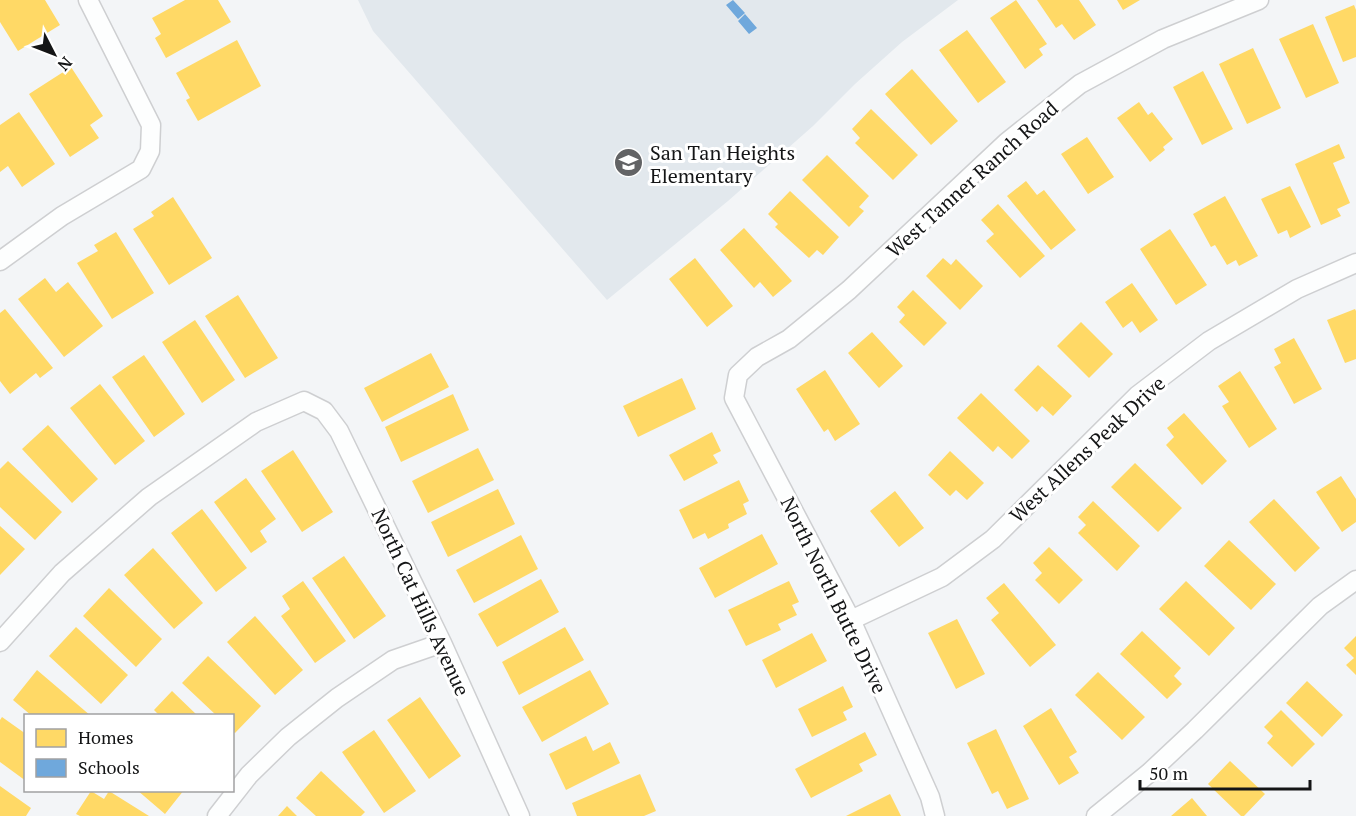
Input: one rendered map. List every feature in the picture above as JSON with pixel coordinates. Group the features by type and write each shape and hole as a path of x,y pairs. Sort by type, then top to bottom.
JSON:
{"street":[{"path":"0,261 62,216 141,169 150,151 151,125 88,0"},
{"name":"West Tanner Ranch Road","path":"738,375 757,357 789,339 849,290 1006,142 1080,84 1163,39 1259,0"},
{"name":"West Allens Peak Drive","path":"851,620 942,577 993,539 1138,395 1209,341 1297,289 1356,263"},
{"name":"North North Butte Drive","path":"738,375 734,398 851,620 930,797 935,816"},
{"name":"North Cat Hills Avenue","path":"0,642 62,573 149,497 256,422 304,400 324,411 339,432 442,643 519,816"},
{"path":"1096,816 1149,773 1187,738 1320,606 1356,580"},
{"path":"216,816 249,775 288,736 337,698 393,660 442,643"}],"shaded area":[{"name":"San Tan Heights Elementary","path":"358,0 958,0 902,42 813,126 728,201 607,300 373,31"}],"building: Homes":[{"path":"0,0 45,0 60,25 18,51 0,22"},
{"path":"185,0 218,0 231,22 166,58 155,38 161,34 152,18"},
{"path":"1016,0 1047,44 1039,49 1043,55 1025,69 990,18"},
{"path":"1037,0 1079,0 1096,25 1074,40 1062,24 1056,28"},
{"path":"1117,0 1140,0 1123,10"},
{"path":"1354,5 1356,10 1356,57 1343,62 1325,17"},
{"path":"1313,24 1339,83 1306,98 1279,39"},
{"path":"967,30 1006,82 978,103 939,50"},
{"path":"237,40 261,86 198,121 186,100 190,98 176,73"},
{"path":"1253,48 1281,108 1247,124 1219,64"},
{"path":"71,67 103,116 90,125 99,138 70,157 29,94"},
{"path":"912,69 958,121 931,145 885,94"},
{"path":"1203,71 1233,129 1202,145 1173,87"},
{"path":"1139,102 1148,115 1152,112 1173,139 1163,147 1165,150 1150,162 1117,118"},
{"path":"871,109 918,155 893,180 855,143 860,138 852,129"},
{"path":"19,112 55,164 22,187 8,166 0,172 0,125"},
{"path":"1087,137 1114,177 1088,194 1061,154"},
{"path":"1339,144 1345,158 1333,163 1350,203 1337,209 1341,216 1321,225 1295,164"},
{"path":"827,155 869,196 859,207 864,211 849,227 802,180"},
{"path":"1026,181 1037,195 1044,190 1076,230 1051,250 1007,196"},
{"path":"1290,186 1311,227 1290,238 1287,230 1278,234 1261,199"},
{"path":"790,191 839,237 823,255 817,250 809,258 775,227 778,224 768,214"},
{"path":"1225,196 1258,256 1239,266 1236,260 1227,265 1215,245 1211,247 1193,214"},
{"path":"173,197 212,258 169,285 133,229 154,216 151,212"},
{"path":"998,204 1045,256 1020,278 986,241 994,234 981,220"},
{"path":"744,228 792,281 773,297 760,282 754,288 720,250"},
{"path":"1170,229 1207,285 1176,305 1140,249"},
{"path":"116,232 154,293 112,319 77,263 98,251 94,245"},
{"path":"695,258 733,306 707,327 669,279"},
{"path":"943,258 951,265 956,259 983,286 960,310 926,276"},
{"path":"45,278 56,292 68,282 103,326 64,357 18,299"},
{"path":"1132,283 1158,320 1140,333 1132,321 1123,328 1105,302"},
{"path":"913,290 947,323 924,346 899,322 905,315 897,307"},
{"path":"238,295 278,358 245,378 205,316"},
{"path":"5,309 53,368 40,378 36,373 10,394 0,381 0,313"},
{"path":"1355,309 1356,359 1345,363 1327,320"},
{"path":"195,320 235,380 202,403 162,342"},
{"path":"1081,322 1113,354 1089,378 1057,346"},
{"path":"872,332 903,366 879,388 848,353"},
{"path":"1294,338 1322,389 1294,404 1274,367 1281,363 1274,349"},
{"path":"431,353 449,387 382,422 364,388"},
{"path":"144,355 185,414 154,437 112,377"},
{"path":"1038,365 1072,396 1053,416 1042,406 1037,412 1014,390"},
{"path":"825,370 860,424 835,441 828,429 824,432 796,389"},
{"path":"1240,371 1277,429 1249,448 1222,406 1229,402 1218,386"},
{"path":"682,378 696,409 638,437 623,406"},
{"path":"100,384 145,441 115,465 70,408"},
{"path":"981,393 1030,441 1012,459 998,446 993,452 957,418"},
{"path":"453,394 469,430 401,462 385,427"},
{"path":"1184,413 1227,461 1202,485 1166,445 1174,437 1167,428"},
{"path":"48,425 98,479 72,503 22,449"},
{"path":"712,432 721,451 713,455 718,463 684,481 669,455"},
{"path":"478,448 494,480 428,513 412,481"},
{"path":"293,450 333,512 302,532 261,471"},
{"path":"950,451 984,483 967,500 956,490 950,496 928,475"},
{"path":"8,461 62,512 35,540 0,507 0,469"},
{"path":"1135,463 1182,508 1158,532 1111,487"},
{"path":"1341,476 1356,499 1356,522 1342,532 1316,492"},
{"path":"246,478 276,519 260,531 267,542 251,553 214,502"},
{"path":"739,480 749,501 743,504 747,514 728,524 729,528 708,539 705,533 693,539 679,510"},
{"path":"498,489 515,524 448,557 431,522"},
{"path":"895,491 924,528 899,547 870,511"},
{"path":"1274,499 1320,548 1295,572 1249,522"},
{"path":"1093,501 1140,546 1117,571 1078,533 1086,525 1078,517"},
{"path":"202,509 247,568 216,592 171,533"},
{"path":"0,526 25,549 0,575"},
{"path":"762,534 778,564 715,598 699,568"},
{"path":"521,535 538,569 474,603 456,570"},
{"path":"1229,540 1276,584 1251,610 1204,566"},
{"path":"1049,547 1083,580 1059,604 1035,580 1042,573 1033,563"},
{"path":"153,548 203,603 174,629 124,575"},
{"path":"344,556 386,616 354,639 312,578"},
{"path":"541,579 559,612 497,647 478,614"},
{"path":"303,581 346,641 315,663 281,616 290,609 282,596"},
{"path":"789,581 799,602 792,605 797,615 778,624 781,630 746,646 728,610"},
{"path":"1186,581 1235,628 1209,656 1159,609"},
{"path":"1004,583 1056,645 1030,667 991,620 999,613 986,598"},
{"path":"109,588 162,639 136,667 83,616"},
{"path":"255,616 303,670 275,695 227,642"},
{"path":"957,619 985,674 956,689 928,633"},
{"path":"76,627 128,675 101,704 49,656"},
{"path":"565,627 584,660 519,695 502,662"},
{"path":"1142,631 1181,668 1174,676 1182,684 1167,699 1120,654"},
{"path":"812,633 827,661 776,688 762,660"},
{"path":"1356,636 1356,675 1346,665 1354,658 1344,648"},
{"path":"208,656 261,706 235,733 234,714 215,714 182,683"},
{"path":"37,670 89,714 30,714 13,700"},
{"path":"590,670 609,704 542,742 522,707"},
{"path":"1098,672 1145,717 1122,740 1075,695"},
{"path":"1307,681 1343,715 1322,737 1286,703"},
{"path":"843,686 853,707 843,712 847,720 812,737 798,709"},
{"path":"172,691 196,714 158,714 154,710"},
{"path":"420,697 461,756 429,779 387,720"},
{"path":"1051,708 1077,752 1069,757 1079,773 1059,785 1023,726"},
{"path":"1281,710 1315,744 1292,767 1267,743 1273,736 1264,727"},
{"path":"2,717 24,733 24,780 0,762 0,720"},
{"path":"996,729 1029,799 1007,809 998,791 992,794 967,743"},
{"path":"374,730 416,791 384,813 342,752"},
{"path":"865,732 877,755 859,764 863,771 811,798 795,769"},
{"path":"586,736 593,751 610,742 620,763 566,790 549,754"},
{"path":"1230,761 1265,794 1244,816 1241,816 1208,784"},
{"path":"321,771 365,812 361,816 316,816 296,798"},
{"path":"640,774 656,811 644,816 577,816 572,803"},
{"path":"0,786 31,808 26,816 0,816"},
{"path":"90,792 104,799 111,792 149,816 80,816 76,814"},
{"path":"139,792 182,792 165,814"},
{"path":"890,794 901,816 846,816"},
{"path":"1192,798 1207,816 1171,816"},
{"path":"287,806 297,816 278,816"}],"building: Schools":[{"path":"733,0 745,13 738,19 726,5"},
{"path":"745,14 757,28 749,34 738,21"}],"place":[{"name":"San Tan Heights Elementary","path":"629,163"}]}
